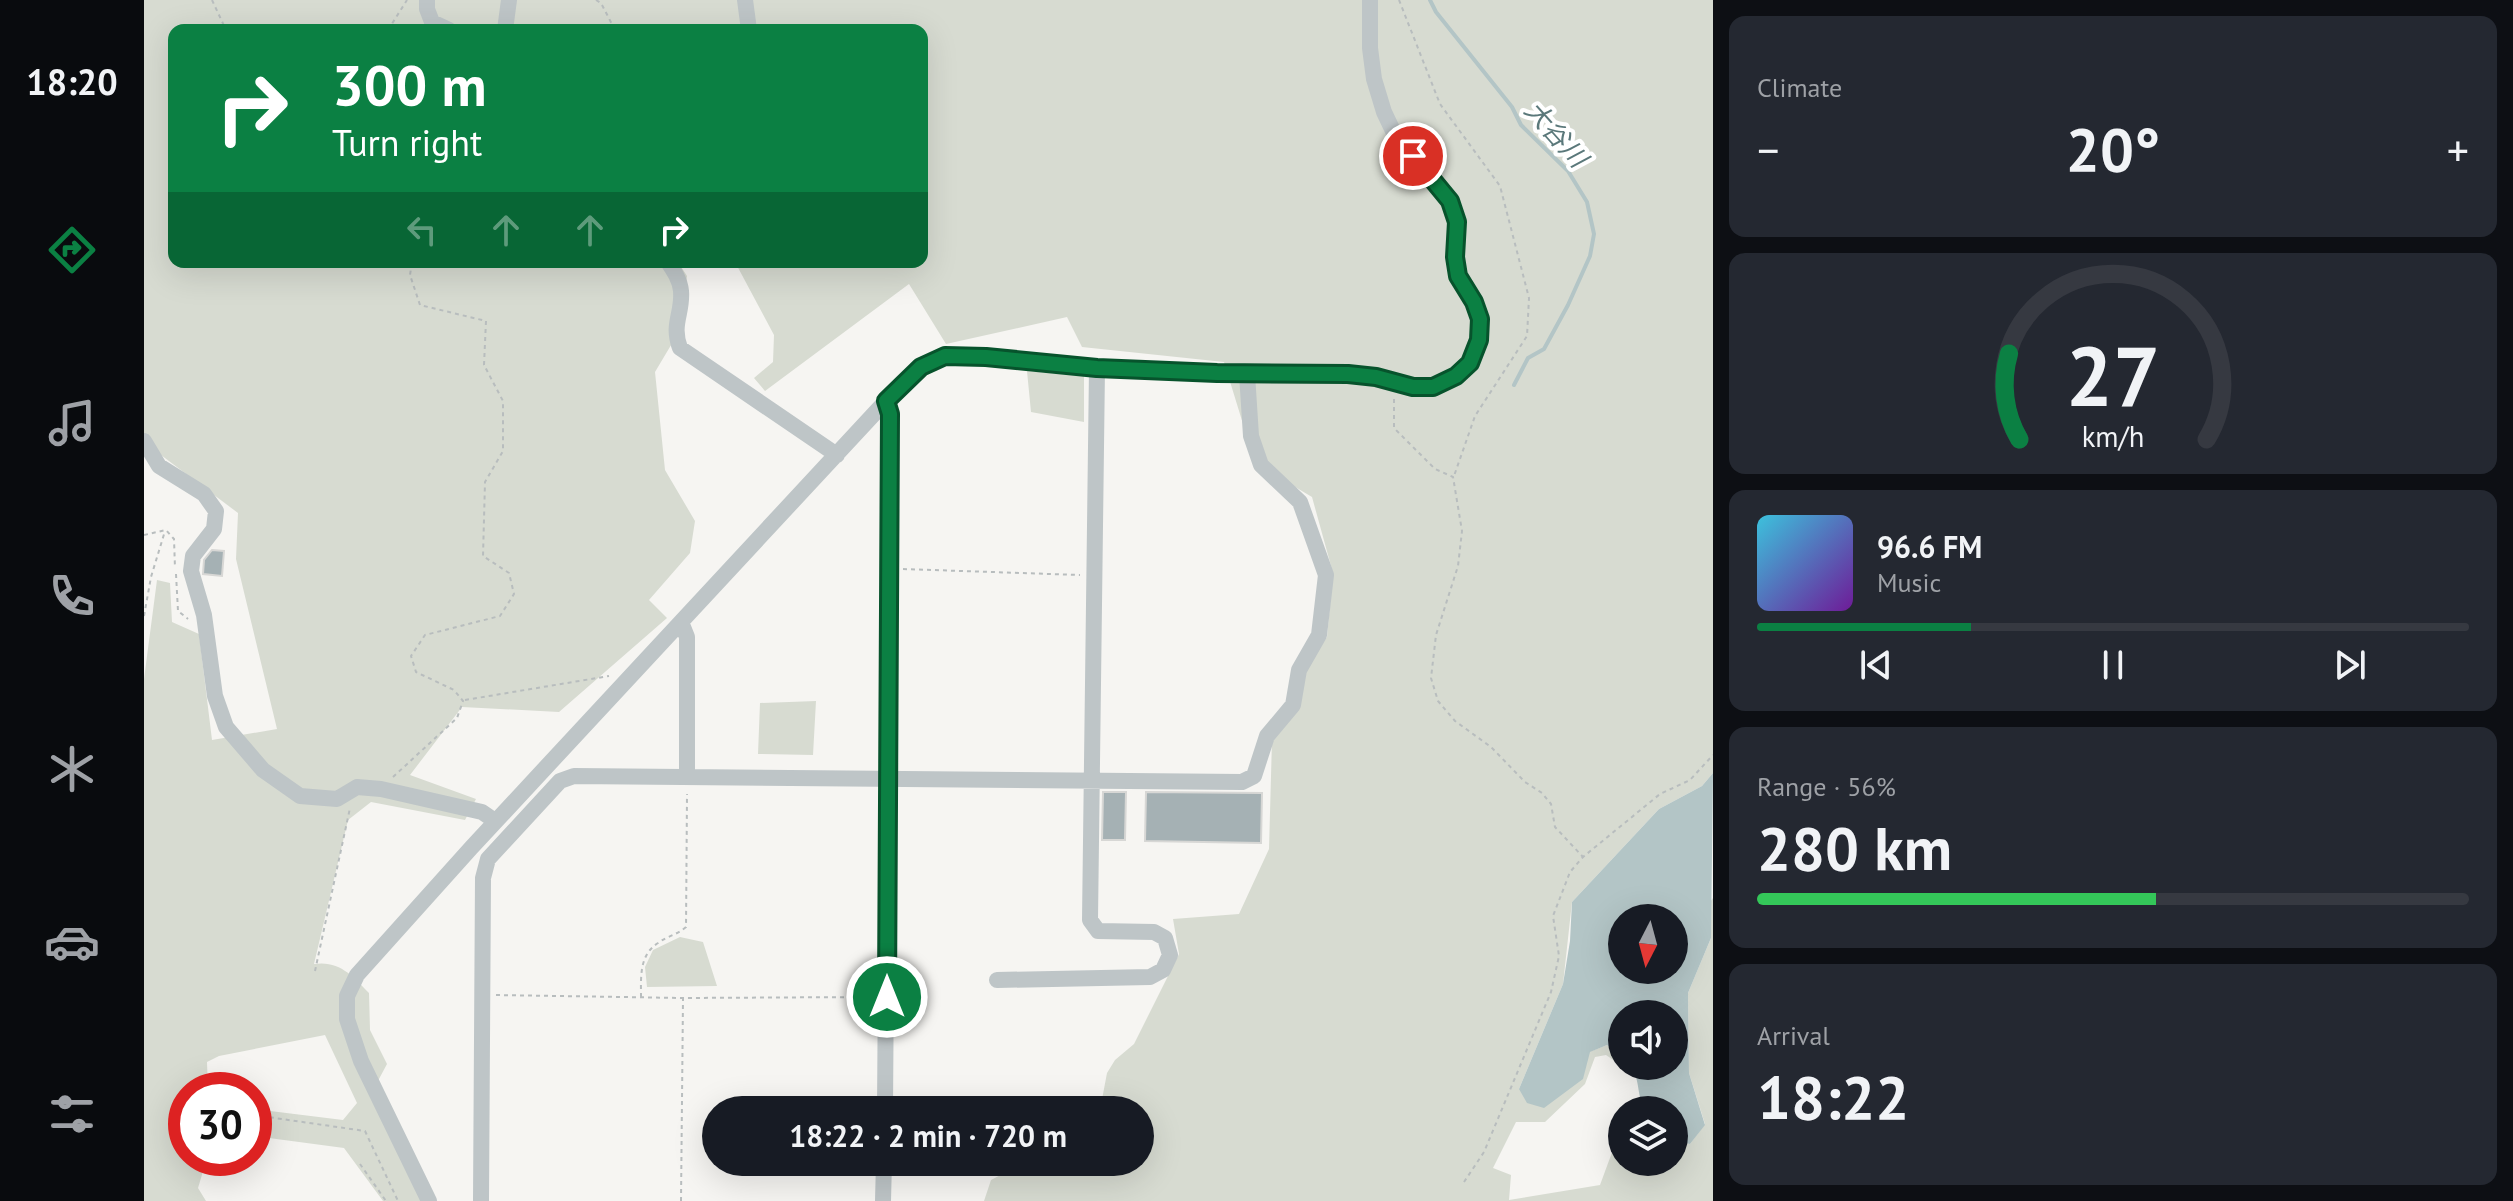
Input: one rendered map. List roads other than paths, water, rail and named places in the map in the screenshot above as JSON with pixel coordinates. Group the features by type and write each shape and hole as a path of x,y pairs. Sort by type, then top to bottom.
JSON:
{"street":[{"path":"427,0 432,22 436,24"},
{"path":"506,24 509,0"},
{"path":"745,0 748,24"},
{"path":"429,1201 361,1061 347,1019 347,996 357,975 495,821 921,367 945,356 986,357 1097,368 1247,374 1348,374 1376,377 1413,387 1433,387 1456,376 1470,363 1479,340 1480,319 1474,302 1458,276 1455,257 1457,222 1450,201 1394,133 1384,112 1374,79 1370,48 1370,0"},
{"path":"672,268 682,294 675,335 680,348 837,455"},
{"path":"997,980 1150,977 1163,970 1170,955 1165,938 1154,932 1098,931 1090,920 1097,368"},
{"path":"481,1201 483,878 488,859 560,781 574,776 687,776 1242,782 1254,776 1267,736 1293,705 1299,670 1319,635 1326,575 1300,502 1261,465 1251,436 1247,374"},
{"path":"885,1096 890,414 886,401"},
{"path":"144,441 159,466 204,494 216,511 214,529 193,556 191,571 204,615 215,696 226,727 263,770 300,796 337,799 357,787 381,789 482,812 495,821"},
{"path":"681,622 687,637 687,776"},
{"path":"883,1201 884,1176"}],"waterway":[{"name":"大谷川","path":"1430,0 1436,12 1512,107 1521,125 1568,171 1587,202 1594,234 1590,256 1568,305 1544,349 1528,358 1514,385"}]}
